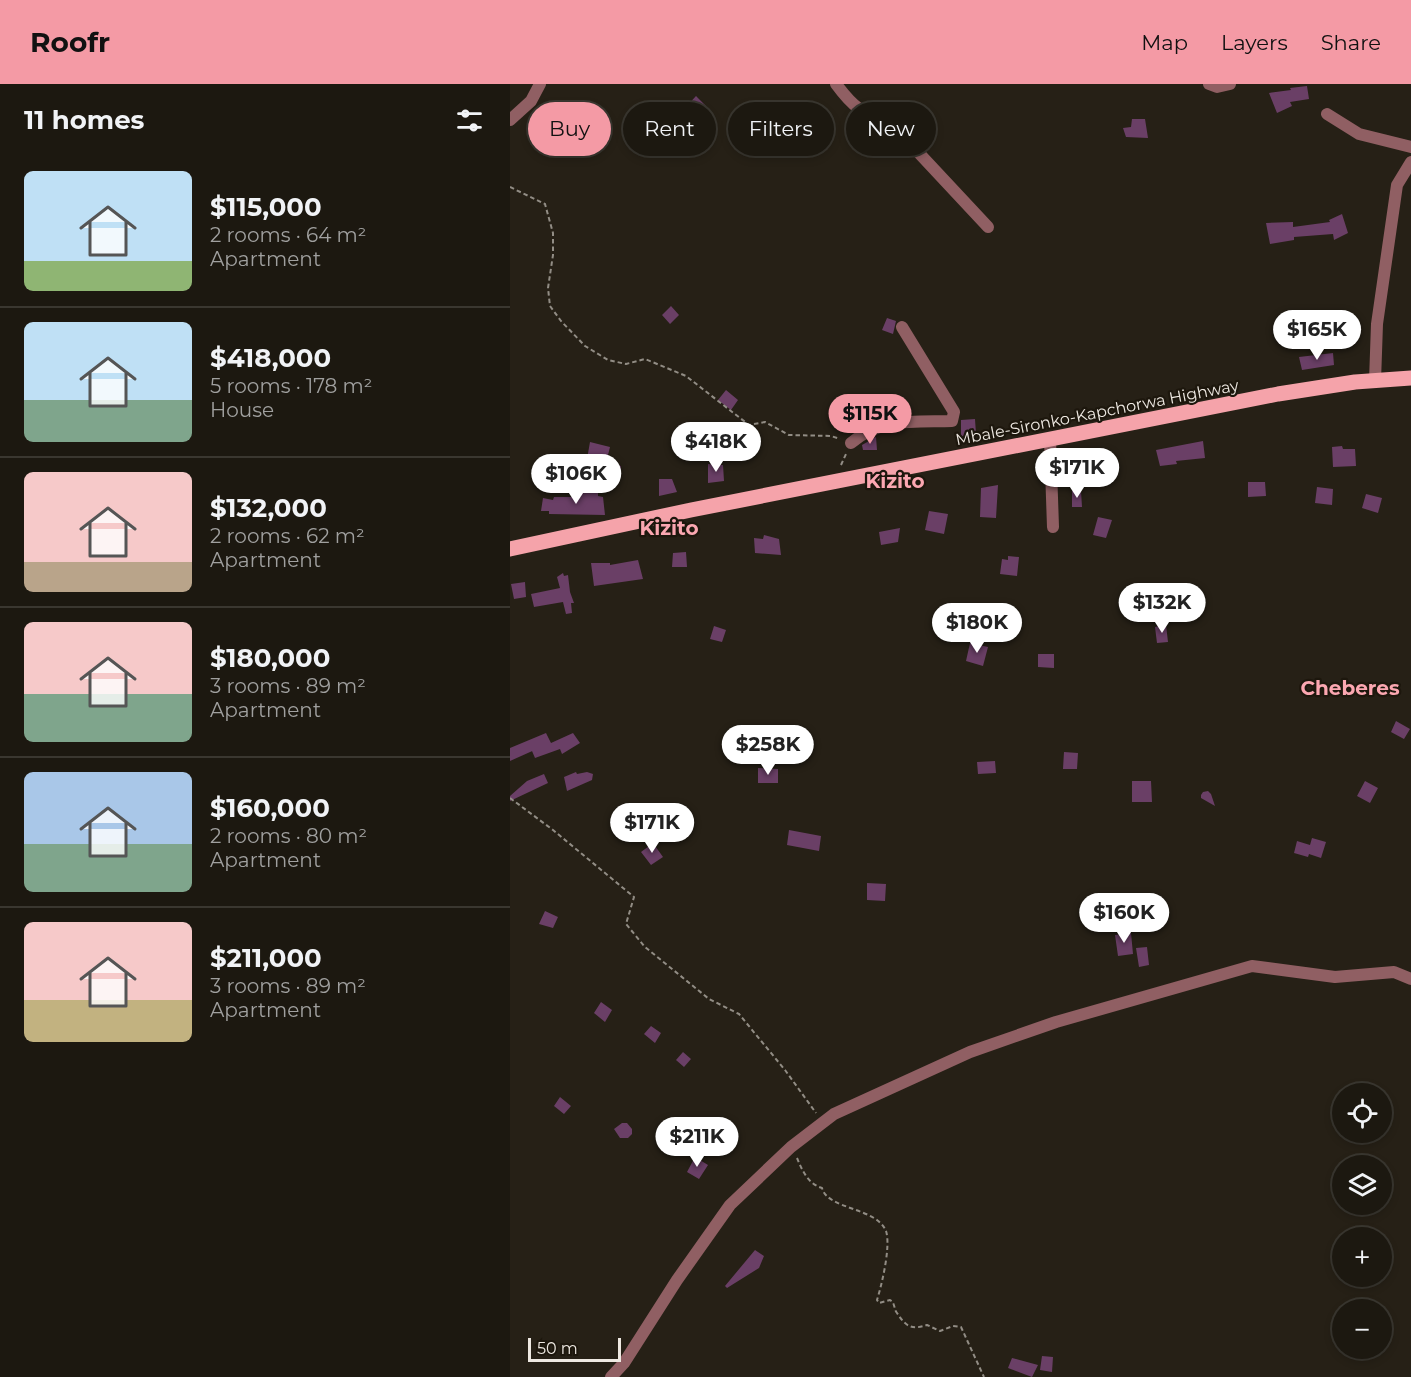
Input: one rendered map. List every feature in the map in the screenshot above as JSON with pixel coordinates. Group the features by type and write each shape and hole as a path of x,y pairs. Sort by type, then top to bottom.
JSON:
{"main road":[{"name":"Mbale-Sironko-Kapchorwa Highway","path":"510,549 691,510 1278,394 1411,378"}],"street":[{"path":"510,120 531,101 540,84"},
{"path":"836,84 851,104 873,116 889,121 988,227"},
{"path":"1209,84 1217,87 1230,84"},
{"path":"1327,114 1359,134 1411,147"},
{"path":"1375,381 1377,324 1397,185 1411,162"},
{"path":"851,443 861,434 882,424 952,421 954,412 902,327"},
{"path":"1050,439 1053,527"},
{"path":"611,1377 624,1363 677,1280 730,1205 791,1147 834,1114 970,1052 1056,1023 1252,966 1335,977 1394,972 1411,979"}],"path":[{"path":"510,187 545,204 553,233 554,255 548,288 550,306 585,346 608,360 626,364 645,359 686,376 749,425 765,422 789,435 831,436 851,443 834,482"},
{"path":"510,798 553,830 634,897 626,924 645,947 709,999 739,1014 785,1070 822,1123"},
{"path":"791,1147 803,1172 814,1186 822,1188 824,1194 832,1201 865,1213 884,1227 887,1234 886,1265 877,1300 879,1303 892,1301 897,1313 908,1327 916,1329 927,1325 940,1331 953,1326 961,1327 984,1377"}],"building":[{"path":"1307,86 1309,99 1290,102 1292,106 1277,113 1269,93"},
{"path":"696,96 702,102 691,102"},
{"path":"1132,119 1145,119 1148,138 1126,137 1123,128 1131,127"},
{"path":"1342,214 1348,233 1334,240 1333,234 1294,237 1294,240 1270,244 1266,223 1293,222 1293,227 1330,222 1329,220"},
{"path":"671,306 679,315 670,324 662,315"},
{"path":"887,318 896,321 893,334 882,330"},
{"path":"1333,353 1334,365 1302,370 1299,357"},
{"path":"726,390 738,400 731,410 718,400"},
{"path":"975,419 976,434 961,437 961,420"},
{"path":"876,437 877,450 863,450 862,445"},
{"path":"1203,441 1205,458 1176,461 1177,464 1160,466 1156,450"},
{"path":"590,442 610,447 606,463 587,459"},
{"path":"1342,446 1343,449 1355,449 1356,466 1333,467 1332,447"},
{"path":"600,463 621,466 619,478 600,475"},
{"path":"708,464 723,465 724,481 708,483"},
{"path":"659,479 672,479 677,492 659,496"},
{"path":"1248,482 1265,482 1266,496 1248,497"},
{"path":"998,485 996,518 980,517 981,488"},
{"path":"1317,487 1333,489 1332,505 1315,503"},
{"path":"1072,491 1081,491 1082,507 1072,507"},
{"path":"581,492 598,492 598,496 603,497 605,515 549,514 549,511 541,511 543,498 553,500 554,497 581,497"},
{"path":"1366,494 1382,498 1378,513 1362,508"},
{"path":"929,511 948,514 944,534 925,530"},
{"path":"1098,517 1112,520 1106,538 1093,535"},
{"path":"900,528 898,542 881,545 879,532"},
{"path":"764,535 779,539 781,555 755,553 754,538 763,539"},
{"path":"686,552 687,567 672,567 673,553"},
{"path":"1008,556 1019,557 1017,576 1000,574 1002,559 1008,560"},
{"path":"638,560 643,579 594,586 591,563 610,563 610,565"},
{"path":"563,573 564,576 568,575 574,603 571,603 572,613 566,614 563,602 534,607 531,594 560,588 557,577"},
{"path":"525,582 526,597 514,599 511,584"},
{"path":"1166,625 1168,642 1157,643 1155,627"},
{"path":"714,626 726,630 722,642 710,639"},
{"path":"970,643 988,647 983,666 966,661"},
{"path":"1038,654 1054,654 1054,668 1038,667"},
{"path":"1396,721 1410,729 1404,739 1391,732"},
{"path":"546,733 551,743 573,733 580,743 562,754 560,749 535,758 532,751 510,761 510,748"},
{"path":"769,741 781,744 777,755 766,752"},
{"path":"1064,752 1078,753 1077,769 1063,769"},
{"path":"995,761 996,773 978,774 977,762"},
{"path":"758,768 778,769 778,783 758,783"},
{"path":"576,772 577,774 587,772 593,774 592,780 567,791 564,777"},
{"path":"544,774 548,783 510,801 510,796 527,781"},
{"path":"1132,781 1151,781 1152,802 1132,802"},
{"path":"1365,781 1378,788 1370,803 1357,796"},
{"path":"1208,791 1215,806 1201,798 1203,792"},
{"path":"789,830 821,836 819,851 787,845"},
{"path":"1312,838 1326,842 1321,858 1294,853 1297,841 1310,845"},
{"path":"653,843 663,857 651,865 641,852"},
{"path":"867,883 886,884 885,901 867,900"},
{"path":"545,911 558,917 553,928 539,924"},
{"path":"1131,933 1133,954 1118,956 1115,935"},
{"path":"1147,947 1149,965 1139,967 1136,948"},
{"path":"601,1002 612,1010 605,1022 594,1013"},
{"path":"651,1026 661,1033 655,1043 644,1034"},
{"path":"683,1052 691,1059 684,1067 676,1060"},
{"path":"560,1097 571,1106 564,1114 554,1106"},
{"path":"622,1123 627,1123 632,1129 632,1134 628,1138 620,1138 614,1129"},
{"path":"695,1157 708,1165 699,1179 687,1172"},
{"path":"755,1250 764,1256 759,1268 727,1288 725,1286"},
{"path":"1042,1356 1053,1357 1052,1372 1040,1370"},
{"path":"1012,1358 1038,1365 1032,1377 1008,1368"}],"district":[{"name":"Kizito","path":"895,481"},
{"name":"Kizito","path":"669,528"},
{"name":"Cheberes","path":"1350,688"}]}
